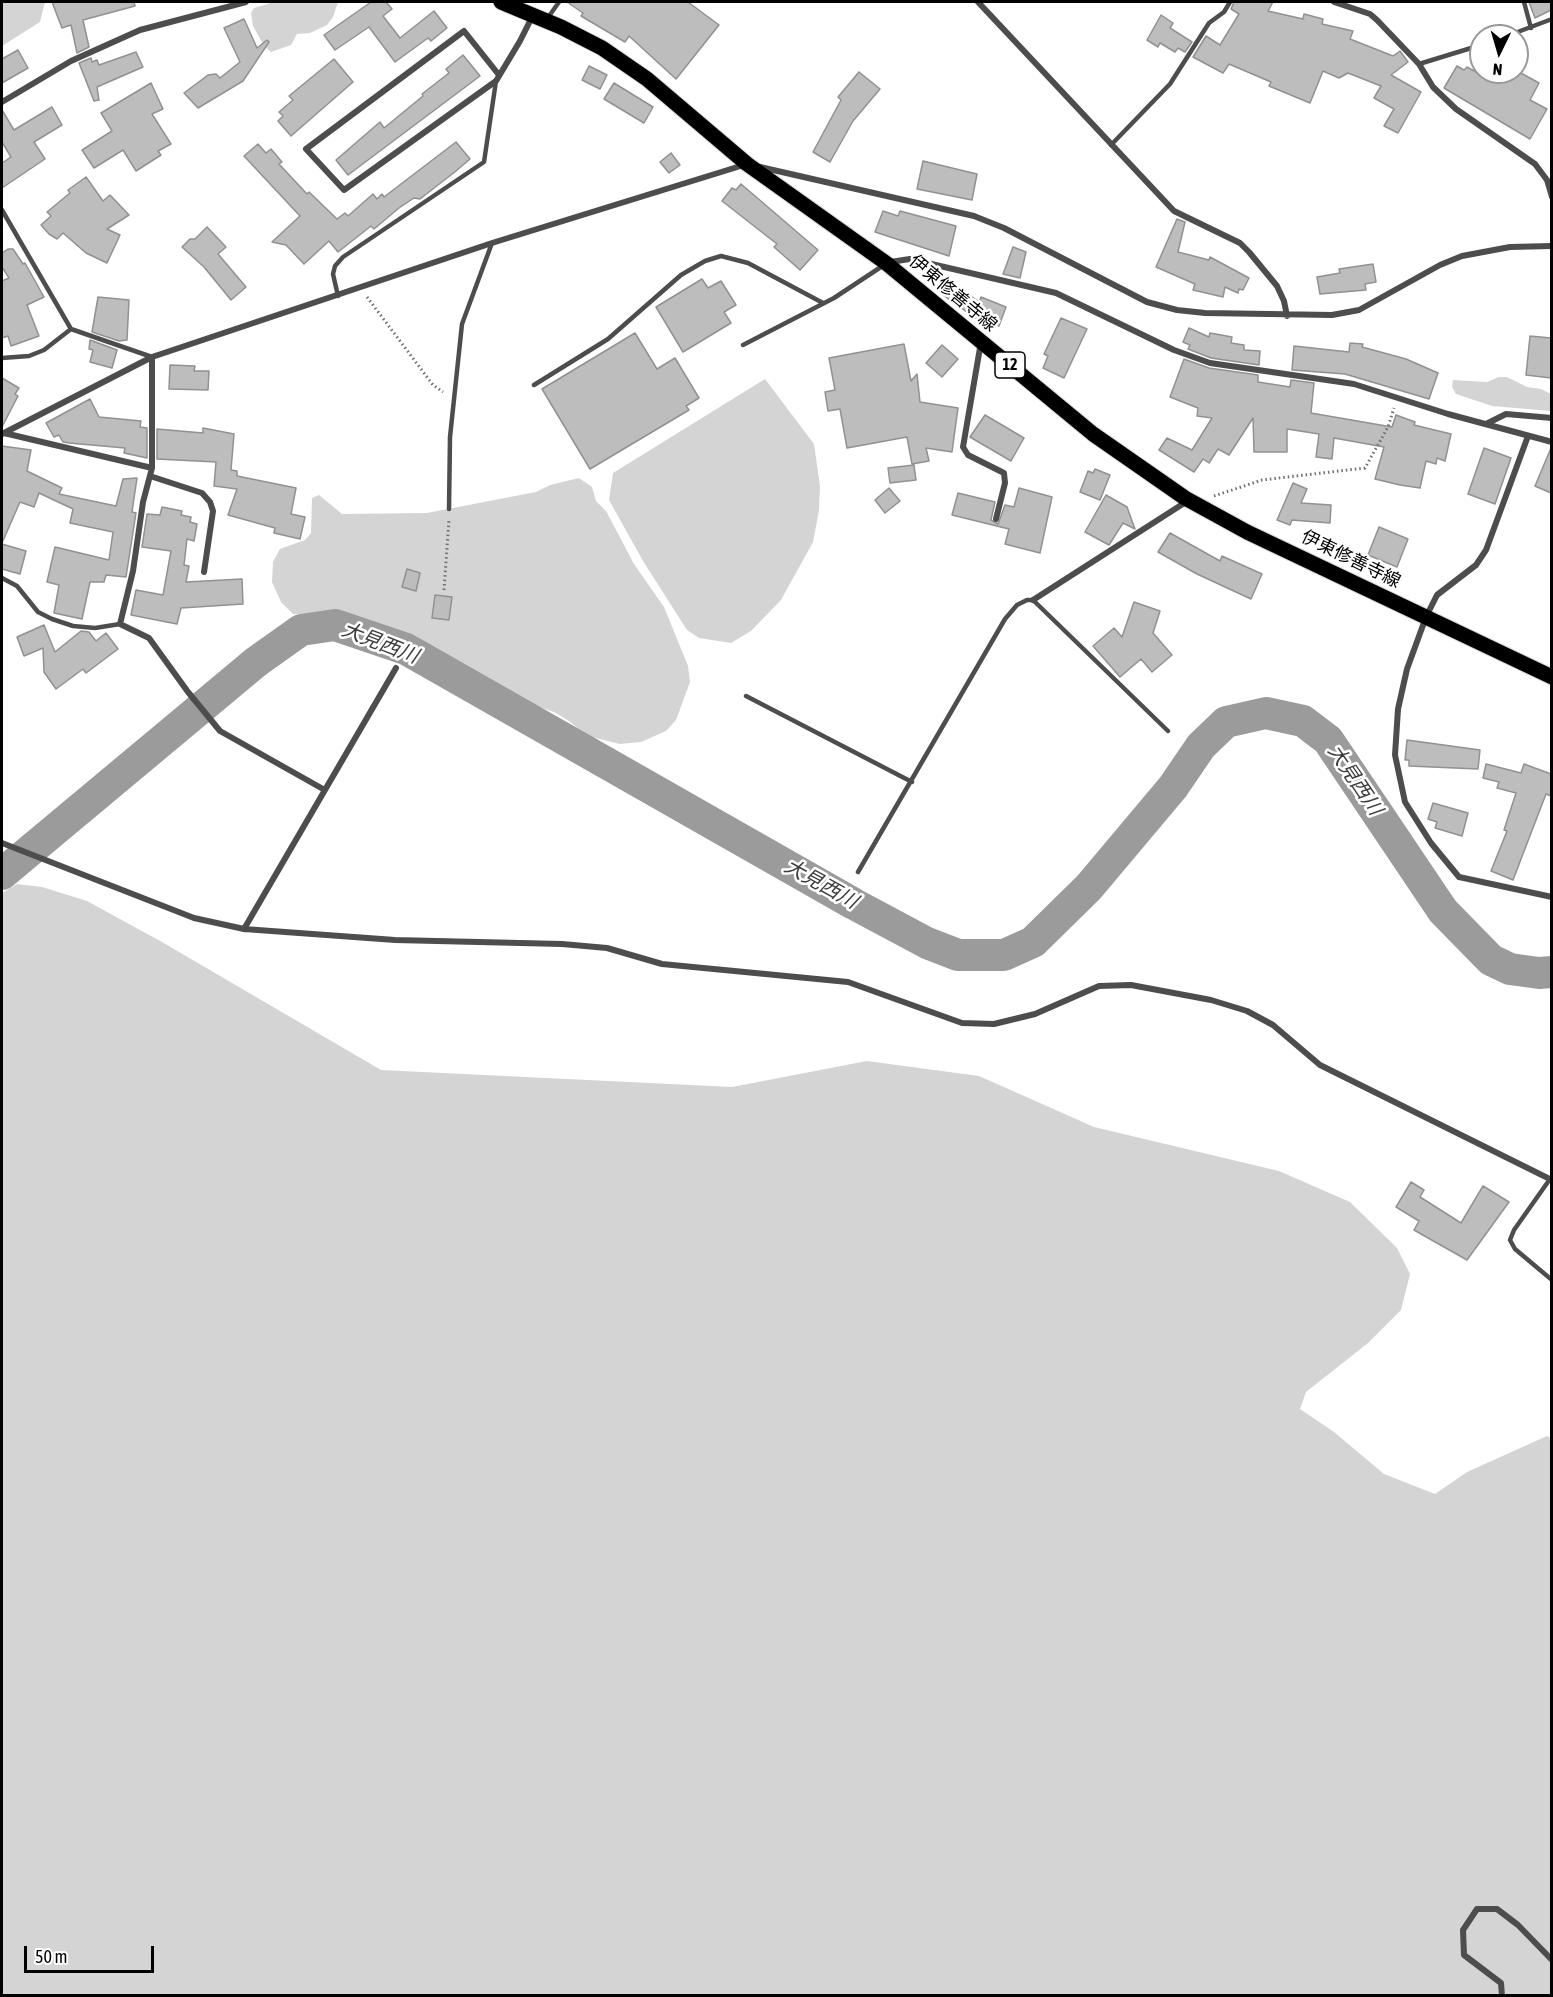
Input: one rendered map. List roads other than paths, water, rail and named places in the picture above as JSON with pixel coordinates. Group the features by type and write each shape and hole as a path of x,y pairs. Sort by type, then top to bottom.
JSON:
{"main road":[{"name":"伊東修善寺線","path":"501,2 540,17 602,48 647,79 747,164 886,263 1093,434 1193,502 1247,531 1551,677"}],"street":[{"path":"2,102 71,62 140,30 246,2"},
{"path":"978,2 1174,211 1240,243 1249,252 1277,286 1284,301 1287,316"},
{"path":"1334,2 1370,14 1388,30 1419,64 1433,87 1456,109 1535,164 1547,180 1551,197"},
{"path":"497,78 464,31 306,149 345,190 497,78 540,17"},
{"path":"3,434 152,357 492,243 747,164 974,216 1004,228 1111,284 1161,306 1206,313 1287,316 1332,315 1359,310 1440,265 1462,256 1510,247 1551,246"},
{"path":"886,263 910,259 1056,293 1174,350 1210,363 1354,384 1551,442"},
{"path":"981,342 963,447 968,455 1004,473 1005,483 996,519"},
{"path":"152,357 152,468 143,502 141,532 120,624 149,638 214,725 323,789"},
{"path":"1486,424 1506,414 1551,418"},
{"path":"3,434 152,468"},
{"path":"1528,436 1486,550 1476,566 1437,596 1426,617 1407,669 1398,709 1395,755 1405,802 1431,843 1459,878 1551,897"},
{"path":"150,476 202,493 210,502 213,511 204,572"},
{"path":"1033,600 1193,502"},
{"path":"244,929 323,789 396,668"},
{"path":"2,843 194,918 244,929 395,940 562,944 607,948 662,964 848,982 962,1023 994,1024 1035,1014 1099,986 1131,985 1211,1000 1247,1011 1274,1025 1320,1065 1550,1180"},
{"path":"1502,1995 1501,1983 1464,1955 1462,1930 1477,1909 1497,1909 1518,1925 1551,1960"}],"lane":[{"path":"540,17 559,2"},
{"path":"1111,145 1170,84 1209,23 1224,12 1230,2"},
{"path":"1524,2 1531,28 1551,19"},
{"path":"1419,64 1469,49"},
{"path":"338,296 333,274 335,266 343,257 484,162 497,78"},
{"path":"2,210 71,329 152,357"},
{"path":"449,509 453,395 462,324 492,243"},
{"path":"534,385 608,339 681,275 705,261 721,256 748,263 823,303"},
{"path":"743,345 823,303 886,263"},
{"path":"2,358 29,356 44,350 71,329"},
{"path":"2,578 17,586 38,612 52,619 73,626 95,627 120,624"},
{"path":"858,872 1005,620 1017,605 1027,600 1033,600 1168,731"},
{"path":"746,696 912,782"},
{"path":"1550,1180 1514,1230 1510,1240 1515,1249 1551,1280"}],"waterway":[{"name":"大見西川","path":"2,874 256,662 301,630 335,625 406,649 854,904 927,943 958,955 1004,955 1033,942 1089,887 1173,787 1201,746 1226,722 1266,713 1303,721 1328,740 1443,911 1491,960 1510,969 1539,973 1552,972"}]}
